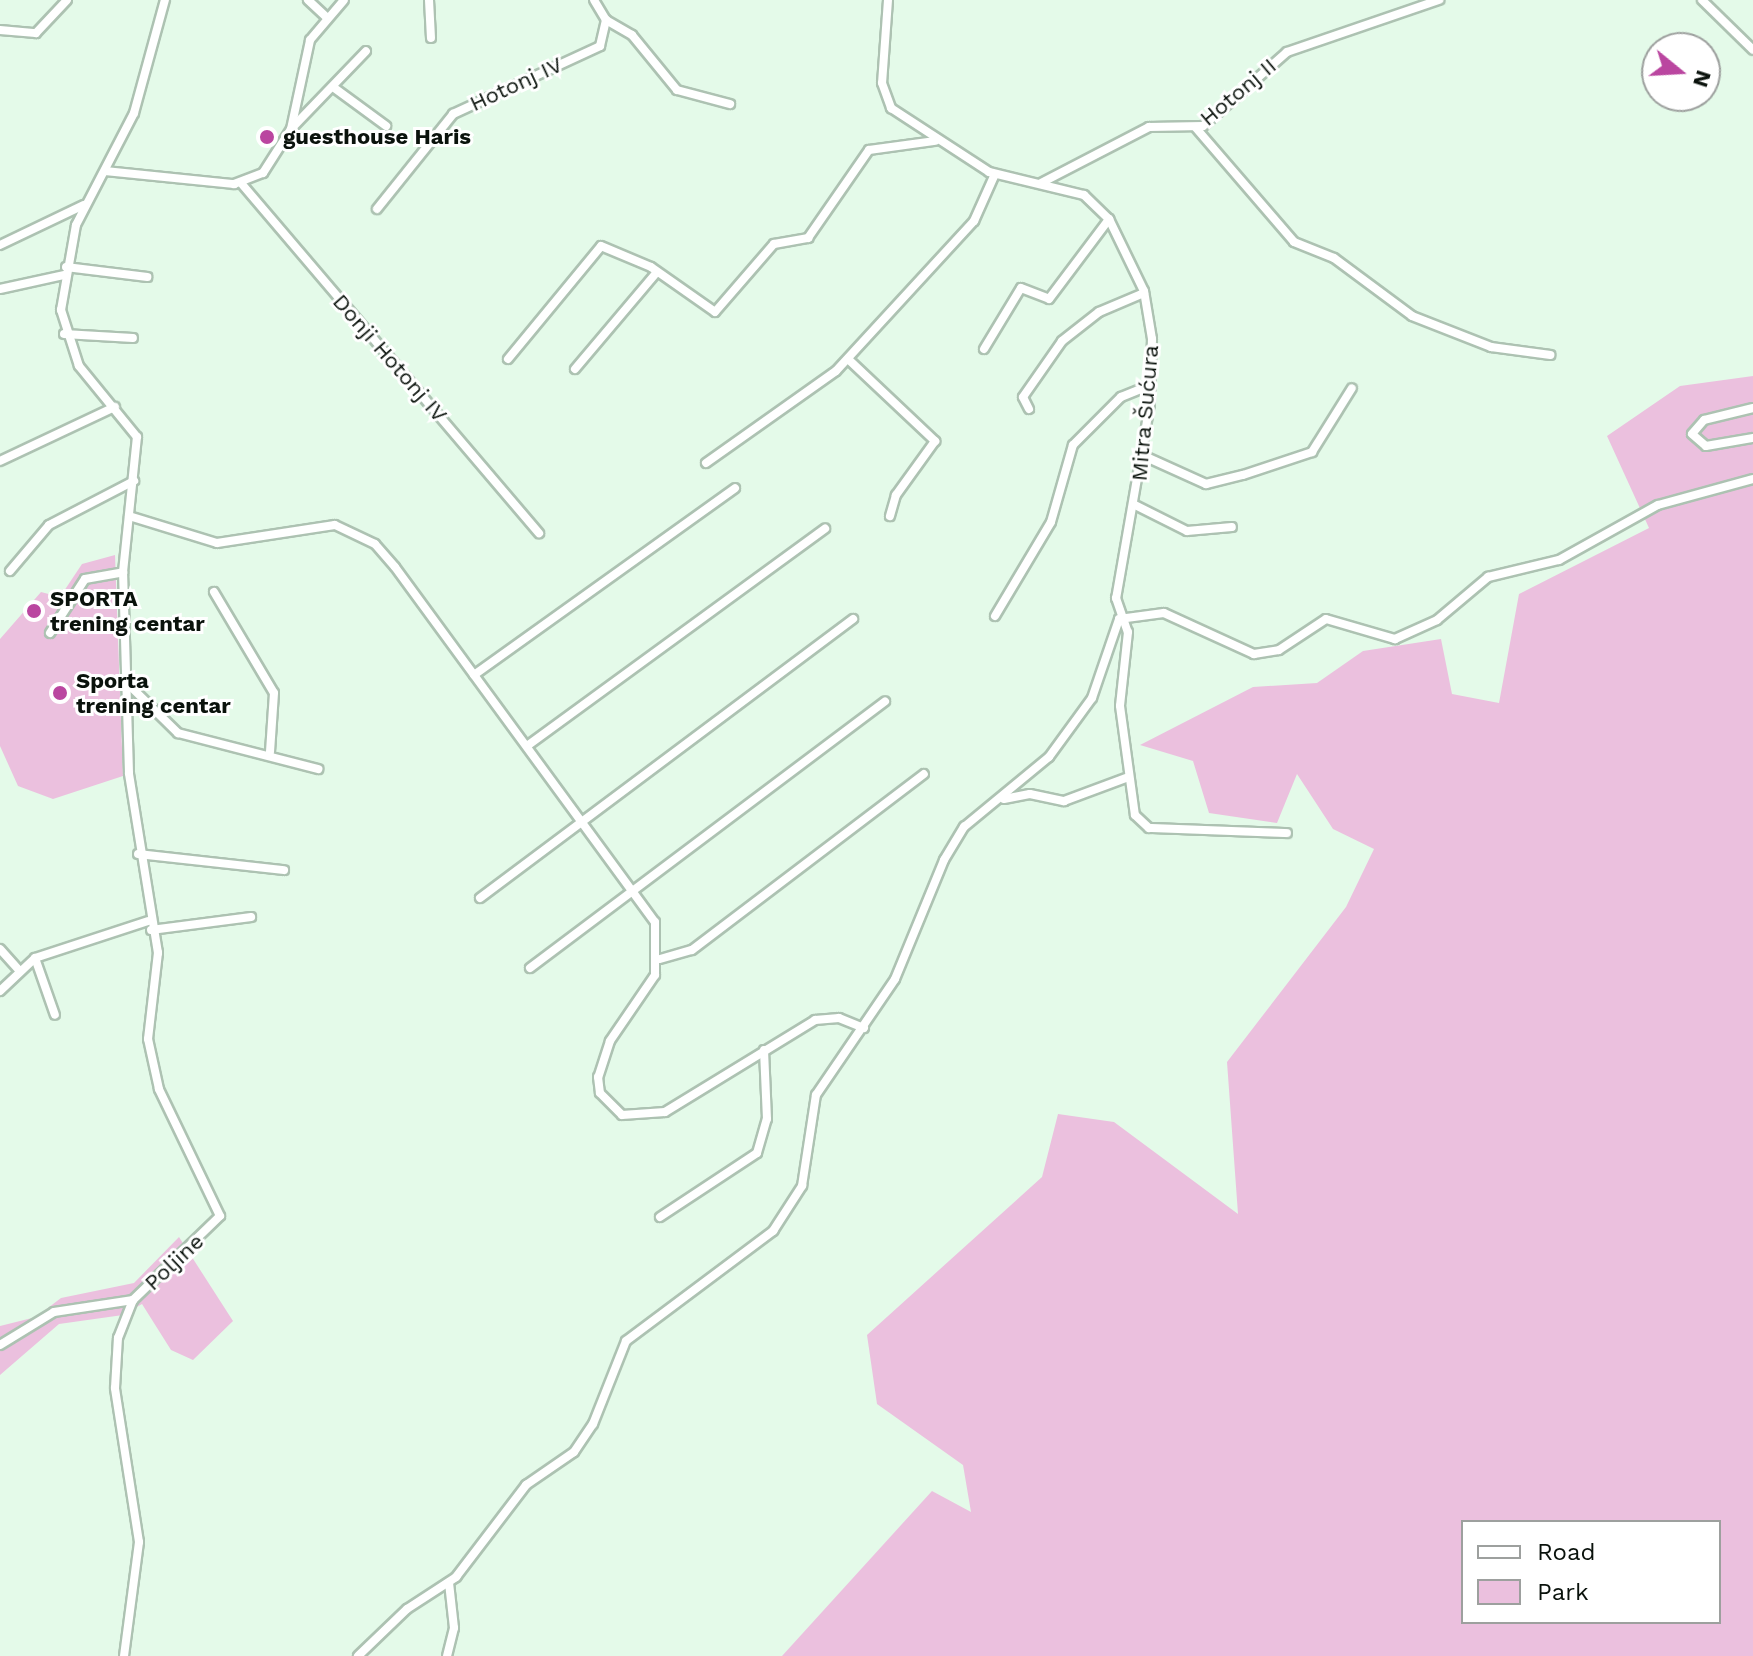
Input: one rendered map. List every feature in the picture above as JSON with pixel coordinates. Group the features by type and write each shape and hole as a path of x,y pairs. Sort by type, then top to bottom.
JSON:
{"street":[{"path":"0,30 36,33 67,0"},
{"path":"150,925 138,854 123,572 137,437 84,373 64,334 65,271 84,205 134,113 165,0"},
{"path":"308,0 326,17"},
{"path":"291,129 303,59 326,17 344,0"},
{"path":"429,0 431,38"},
{"path":"594,0 606,20 632,35 644,58 677,90 730,104"},
{"name":"Mitra Šućura","path":"888,0 884,94 903,121 995,174 1084,195 1109,219 1144,293 1151,385 1144,456 1135,505 1122,537 1119,619 1128,632 1120,706 1126,778 1135,815 1149,828 1287,833"},
{"name":"Hotonj II","path":"1041,183 1149,127 1196,128 1287,52 1439,0"},
{"path":"1702,0 1753,50"},
{"name":"Hotonj IV","path":"377,209 453,114 600,46 606,20"},
{"path":"105,171 152,181 241,183 263,173 291,129 366,51"},
{"path":"333,87 386,126"},
{"path":"1196,128 1294,242 1334,258 1412,316 1491,347 1550,355"},
{"path":"508,359 601,246 657,272 715,312 774,244 808,238 869,150 935,141"},
{"path":"706,463 848,359 974,221 995,174"},
{"name":"Donji Hotonj IV","path":"241,183 539,533"},
{"path":"0,245 84,205"},
{"path":"984,349 1021,288 1049,299 1109,219"},
{"path":"0,289 65,271 147,277"},
{"path":"575,369 657,272"},
{"path":"1029,409 1023,397 1062,341 1099,312 1144,293"},
{"path":"64,334 133,338"},
{"path":"848,359 935,441 896,495 890,516"},
{"path":"995,616 1051,522 1073,445 1121,397 1151,385"},
{"path":"1144,456 1206,484 1243,475 1317,448 1352,388"},
{"path":"0,461 115,407"},
{"path":"1753,408 1704,420 1692,434 1706,446 1753,438"},
{"path":"358,1656 407,1609 449,1583 526,1485 586,1438 626,1341 773,1231 802,1186 816,1095 864,1028 908,953 953,844 1049,757 1092,698 1119,619 1164,613 1254,654 1279,650 1326,619 1395,639 1437,620 1488,577 1559,560 1658,505 1753,479"},
{"path":"10,571 49,525 134,481"},
{"path":"474,675 735,488"},
{"path":"1135,505 1187,531 1232,527"},
{"path":"129,516 217,543 319,524 348,528 385,556 655,922 660,959 600,1061 600,1093 609,1106 622,1115 651,1118 815,1020 864,1028"},
{"path":"527,746 825,529"},
{"path":"50,633 85,579 123,572"},
{"path":"214,592 274,693 270,752"},
{"path":"480,898 853,619"},
{"path":"129,685 178,733 270,752 318,769"},
{"path":"530,968 885,701"},
{"path":"660,959 692,950 924,774"},
{"path":"1001,800 1030,794 1064,801 1126,778"},
{"path":"138,854 284,870"},
{"path":"0,991 35,958 150,925 251,917"},
{"name":"Poljine","path":"124,1656 139,1542 115,1388 118,1338 133,1300 220,1216 151,1067 148,1039 159,976 150,925"},
{"path":"0,949 19,970"},
{"path":"35,958 55,1015"},
{"path":"660,1217 757,1153 767,1119 764,1050"},
{"path":"0,1345 54,1312 133,1300"},
{"path":"447,1656 454,1628 449,1583"}],"green space":[{"path":"1753,376 1753,1656 782,1656 932,1491 971,1512 963,1465 877,1404 867,1335 1042,1177 1058,1114 1114,1122 1238,1214 1227,1062 1346,907 1374,849 1333,829 1297,774 1277,823 1209,813 1193,761 1140,745 1253,687 1317,683 1363,651 1441,639 1452,694 1499,703 1519,594 1649,528 1607,436 1680,386"},
{"name":"Sporta trening centar","path":"115,555 123,776 53,799 18,786 0,746 0,639 41,592 60,597 82,564"},
{"path":"179,1237 233,1321 193,1360 171,1350 142,1304 123,1315 59,1324 0,1375 0,1326 36,1317 61,1298 134,1283"}],"place":[{"name":"guesthouse Haris","path":"267,137"},
{"name":"SPORTA trening centar","path":"34,611"},
{"name":"Sporta trening centar","path":"60,693"}]}
